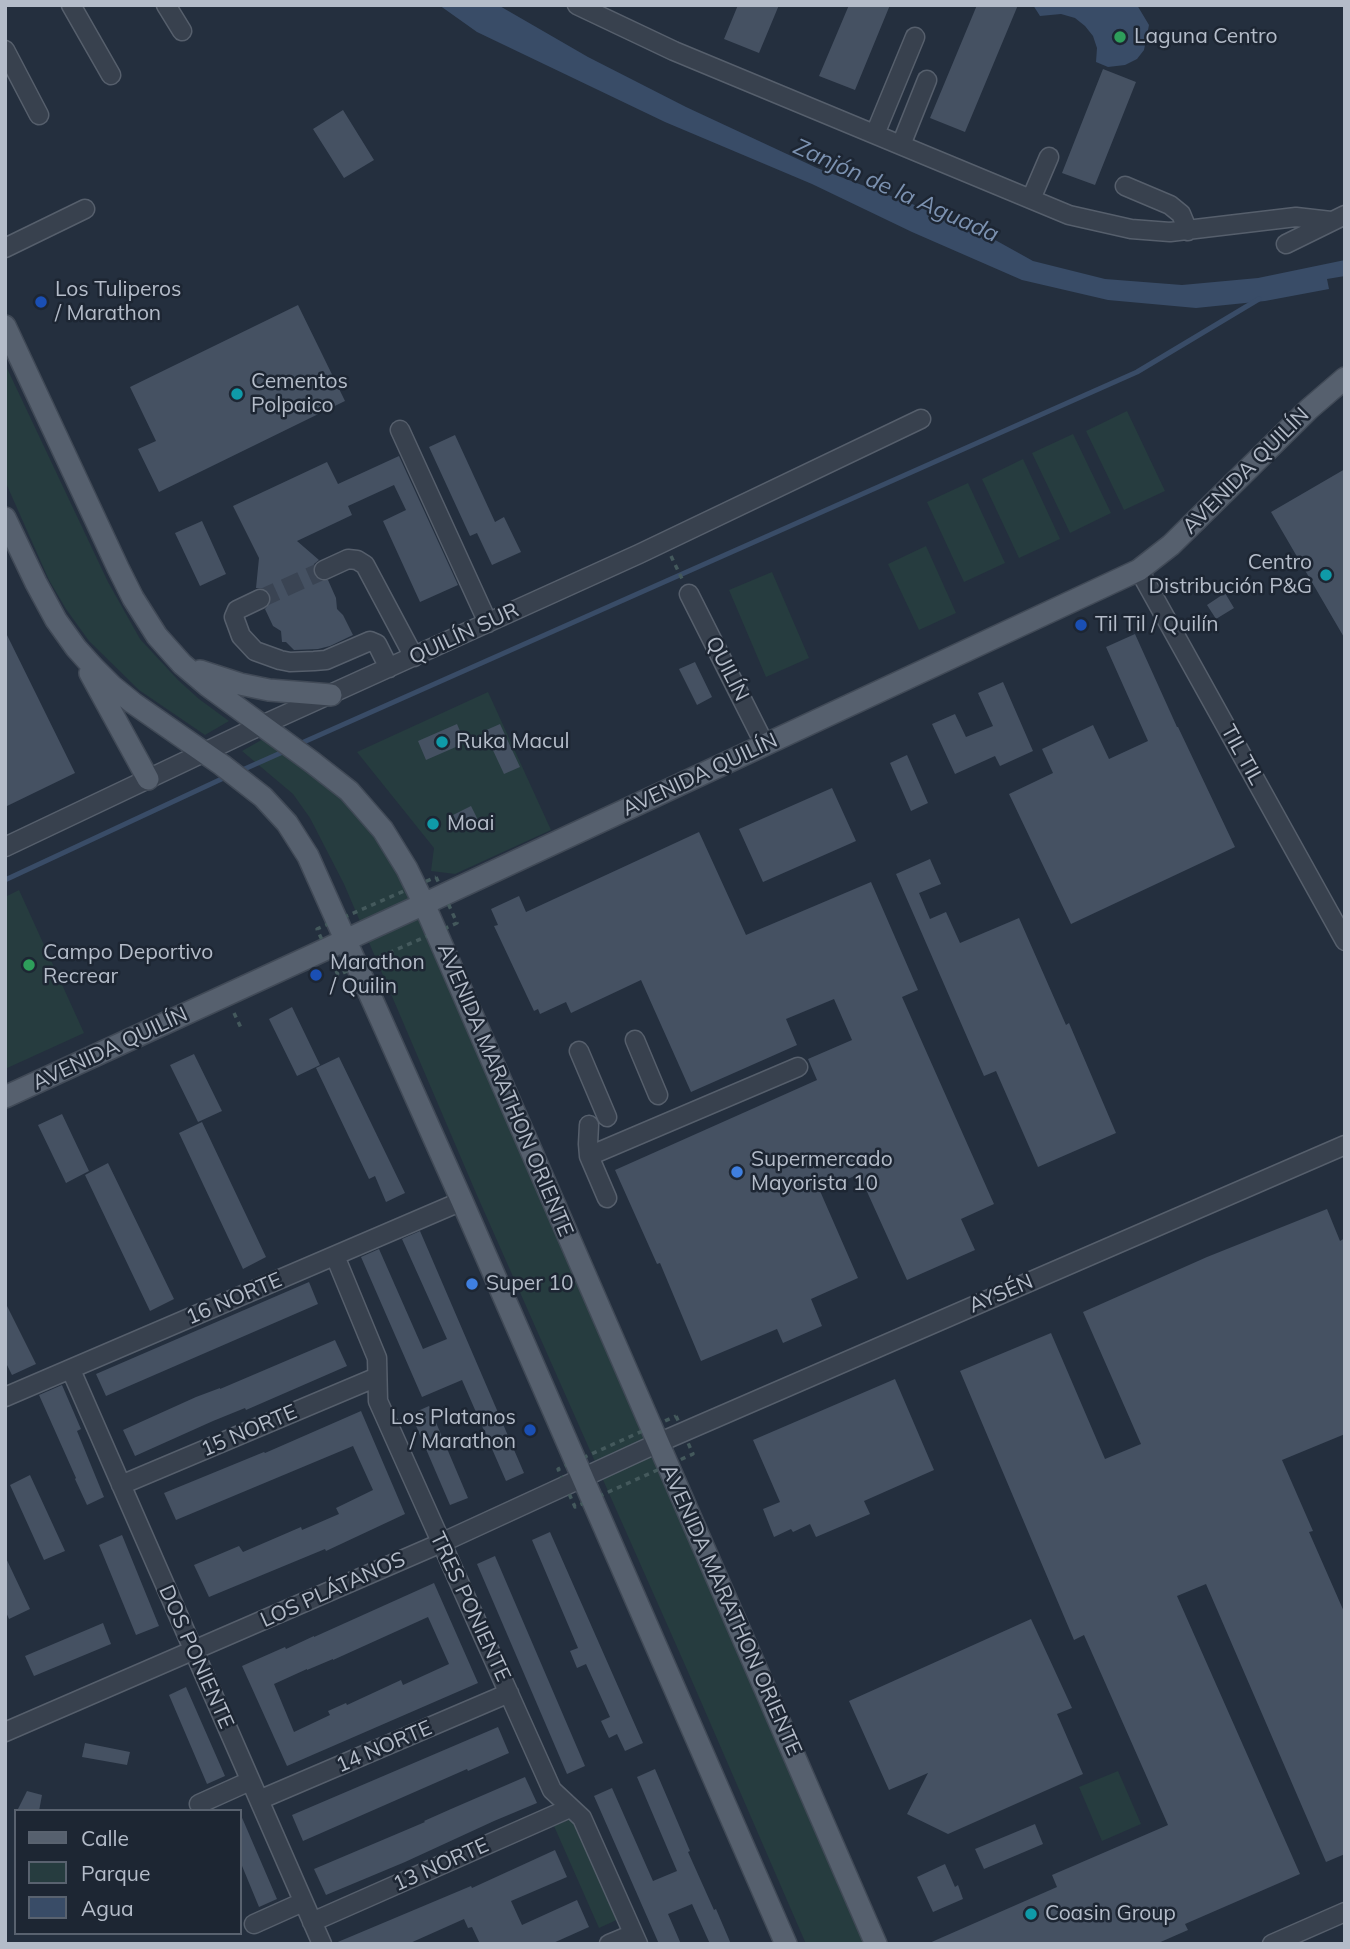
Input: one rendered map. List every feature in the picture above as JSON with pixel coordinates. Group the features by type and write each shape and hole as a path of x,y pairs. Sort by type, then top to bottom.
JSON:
{"main road":[{"name":"AVENIDA MARATHON ORIENTE","path":"5,326 133,598 158,636 182,664 349,791 383,830 407,869 876,1944"},
{"name":"AVENIDA QUILÍN","path":"5,1097 1139,570 1171,545 1309,409 1345,378"},
{"path":"5,518 44,600 76,648 148,779"},
{"path":"76,648 112,686 251,787 274,807 299,840 462,1201 786,1944"},
{"path":"182,664 254,688 331,695"}],"street":[{"path":"71,5 111,75"},
{"path":"166,5 182,31"},
{"path":"577,5 674,51 1069,215 1130,229 1170,232 1296,217 1338,218"},
{"path":"875,134 915,37"},
{"path":"5,50 39,115"},
{"path":"901,145 927,80"},
{"path":"1031,199 1049,157"},
{"path":"1125,186 1170,205 1181,214 1188,231"},
{"path":"5,248 85,209"},
{"path":"1286,244 1338,218"},
{"name":"QUILÍN SUR","path":"5,847 202,753 270,732 331,695 664,542 921,419"},
{"path":"400,430 488,623"},
{"path":"324,570 348,559 365,565 414,657"},
{"name":"TIL TIL","path":"1139,570 1345,941"},
{"name":"QUILÍN","path":"688,591 765,744"},
{"path":"260,599 237,610 234,617 241,636 256,651 290,662 326,660 370,641 377,644 389,668"},
{"path":"635,1040 658,1095"},
{"path":"579,1051 607,1117"},
{"path":"589,1156 798,1068"},
{"path":"589,1125 589,1156 607,1198"},
{"name":"AYSÉN","path":"658,1443 1345,1145"},
{"name":"16 NORTE","path":"5,1397 462,1201"},
{"name":"TRES PONIENTE","path":"335,1256 377,1358 378,1401 440,1543 552,1790 582,1818 636,1939"},
{"name":"DOS PONIENTE","path":"71,1370 322,1944"},
{"name":"15 NORTE","path":"121,1485 377,1377"},
{"name":"LOS PLÁTANOS","path":"5,1732 440,1543 658,1443"},
{"name":"14 NORTE","path":"259,1800 509,1693"},
{"path":"199,1804 250,1781"},
{"name":"13 NORTE","path":"312,1922 570,1808"},
{"path":"254,1924 303,1902"},
{"path":"1272,1944 1345,1912"},
{"path":"609,1944 636,1939"}],"path":[{"path":"674,563 688,591"}],"green space":[{"path":"5,364 108,582 140,639 178,680 229,721 205,735 139,690 89,641 49,580 5,481"},
{"path":"1127,411 1165,491 1124,510 1086,431"},
{"path":"1073,434 1111,513 1070,533 1032,453"},
{"path":"1023,459 1060,539 1019,558 982,479"},
{"path":"968,483 1005,563 964,582 927,502"},
{"path":"926,546 956,613 919,630 888,564"},
{"path":"772,572 809,658 766,677 729,590"},
{"path":"488,692 551,830 455,874 431,871 434,848 357,752"},
{"path":"263,739 321,777 370,826 408,886 868,1944 806,1944 476,1193 344,884 310,818 293,794 242,751"},
{"name":"Campo Deportivo Recrear","path":"19,890 84,1033 5,1069 5,897"},
{"path":"1118,1771 1141,1824 1102,1841 1079,1787"},
{"path":"571,1819 581,1825 621,1918 599,1928 554,1826"}],"water":[{"path":"439,5 498,5 588,57 686,107 817,168 970,226 1033,261 1105,279 1182,285 1258,278 1345,260 1345,276 1327,279 1329,289 1265,301 1196,308 1108,300 1022,280 812,184 665,122 477,32"},
{"name":"Laguna Centro","path":"1033,5 1137,5 1149,25 1144,50 1137,59 1125,65 1108,67 1096,62 1097,48 1093,36 1085,26 1075,18 1061,14 1040,16"}],"building":[{"path":"738,5 779,5 759,53 724,39"},
{"path":"849,5 890,5 855,90 819,76"},
{"path":"977,5 1018,5 965,132 930,118"},
{"path":"1103,69 1136,82 1095,185 1062,173"},
{"path":"343,110 374,160 344,178 313,129"},
{"name":"Cementos Polpaico","path":"298,305 345,401 159,492 138,449 156,441 130,387"},
{"path":"455,435 495,522 504,517 521,552 492,565 477,533 470,536 429,447"},
{"path":"399,456 458,585 420,602 383,521 406,510 394,485 348,506 352,515 297,541 319,560 314,564 313,574 318,580 328,580 336,598 337,609 353,635 330,646 294,650 286,642 282,642 281,631 273,626 265,609 271,601 270,594 266,589 256,588 259,558 233,506 327,462 338,484"},
{"name":"Centro Distribución P&G","path":"1345,469 1345,639 1271,512"},
{"path":"202,521 226,574 200,586 175,533"},
{"path":"1225,593 1234,608 1216,619 1207,605"},
{"path":"5,631 75,773 5,807"},
{"path":"1135,634 1235,847 1071,924 1009,794 1053,773 1042,749 1093,725 1109,759 1148,741 1106,647"},
{"path":"695,662 712,697 697,705 679,669"},
{"path":"1003,682 1033,751 1000,766 995,756 955,774 932,724 955,714 966,737 993,726 978,693"},
{"name":"Ruka Macul","path":"457,724 465,743 426,760 418,741"},
{"path":"500,724 520,767 504,774 484,731"},
{"path":"907,755 928,803 911,811 890,763"},
{"path":"832,788 856,841 763,882 739,829"},
{"path":"471,806 479,822 461,831 453,815"},
{"path":"699,832 746,935 871,882 918,990 902,997 994,1204 961,1219 975,1250 907,1280 859,1174 820,1191 858,1278 811,1299 822,1326 783,1343 777,1329 701,1361 660,1263 657,1264 615,1170 817,1080 808,1059 852,1040 834,999 786,1019 797,1045 691,1092 641,980 571,1013 566,1002 540,1014 538,1009 534,1011 494,926 498,925 491,909 519,896 526,912"},
{"path":"930,859 941,884 919,893 930,919 946,912 960,943 1019,918 1066,1025 1069,1023 1116,1133 1038,1167 996,1071 984,1076 896,874"},
{"path":"292,1007 320,1065 297,1076 269,1019"},
{"path":"194,1054 222,1111 198,1122 170,1065"},
{"path":"339,1057 405,1193 386,1202 375,1176 369,1179 316,1068"},
{"path":"62,1114 89,1171 66,1183 38,1125"},
{"path":"202,1122 266,1257 243,1269 179,1133"},
{"path":"108,1163 174,1299 150,1311 85,1175"},
{"path":"1327,1209 1340,1241 1345,1238 1345,1434 1282,1460 1313,1531 1309,1532 1345,1614 1345,1854 1326,1862 1206,1584 1177,1596 1300,1874 1185,1924 1188,1930 1156,1944 927,1944 1057,1887 1052,1875 1168,1825 1084,1635 1074,1640 960,1371 1051,1333 1105,1459 1141,1444 1083,1312 1207,1257"},
{"path":"420,1231 524,1473 506,1481 462,1380 422,1397 361,1257 379,1249 423,1349 447,1339 402,1239"},
{"path":"309,1282 318,1304 106,1396 96,1374"},
{"path":"5,1302 36,1364 12,1375 5,1361"},
{"path":"335,1340 347,1366 135,1456 123,1430"},
{"path":"895,1379 934,1470 864,1501 870,1514 816,1537 810,1524 774,1537 763,1509 780,1502 753,1440"},
{"path":"62,1385 81,1429 77,1431 104,1497 87,1505 39,1395"},
{"path":"429,1406 468,1498 450,1505 411,1414"},
{"path":"361,1411 405,1514 326,1551 325,1549 209,1597 194,1565 239,1546 243,1552 301,1527 302,1530 339,1514 336,1508 373,1490 353,1446 176,1520 164,1493"},
{"path":"30,1475 65,1551 44,1560 10,1485"},
{"path":"550,1532 643,1743 625,1751 617,1734 609,1738 601,1721 610,1717 586,1664 577,1668 570,1651 578,1648 532,1540"},
{"path":"122,1535 159,1626 136,1635 99,1545"},
{"path":"5,1556 30,1609 9,1619 5,1610"},
{"path":"495,1556 585,1766 567,1774 477,1564"},
{"path":"434,1583 478,1683 287,1766 242,1666","holes":["428,1617 449,1664 403,1685 401,1680 347,1705 346,1703 328,1711 330,1715 294,1732 274,1684"]},
{"path":"1031,1619 1072,1708 1057,1714 1083,1774 948,1834 907,1814 928,1773 889,1790 849,1701"},
{"path":"103,1623 111,1644 34,1676 25,1656"},
{"path":"186,1687 225,1776 207,1784 169,1695"},
{"path":"498,1727 509,1753 303,1841 292,1815"},
{"path":"85,1743 130,1752 127,1765 82,1757"},
{"path":"655,1769 690,1851 688,1852 731,1944 710,1944 692,1904 668,1914 681,1944 659,1944 594,1796 612,1788 653,1881 677,1871 637,1777"},
{"path":"525,1777 537,1803 326,1895 314,1869"},
{"path":"27,1791 42,1795 39,1809 18,1809"},
{"path":"242,1818 277,1899 259,1907 242,1866"},
{"path":"1035,1824 1043,1844 984,1869 975,1849"},
{"path":"555,1850 567,1877 511,1901 522,1925 577,1900 589,1927 551,1944 480,1944 472,1927 468,1928 464,1919 408,1944 333,1944 471,1886 472,1888"},
{"path":"945,1864 963,1899 933,1912 917,1877"}],"waterway":[{"path":"297,745 1137,372 1259,299"},
{"path":"240,771 285,751"},
{"path":"5,880 228,776"}],"tunnel":[{"path":"260,599 324,570"}],"place":[{"name":"Laguna Centro","path":"1120,37"},
{"name":"Los Tuliperos / Marathon","path":"41,302"},
{"name":"Cementos Polpaico","path":"237,394"},
{"name":"Centro Distribución P&G","path":"1326,575"},
{"name":"Til Til / Quilín","path":"1081,625"},
{"name":"Ruka Macul","path":"442,742"},
{"name":"Moai","path":"433,824"},
{"name":"Campo Deportivo Recrear","path":"29,965"},
{"name":"Marathon / Quilin","path":"316,975"},
{"name":"Supermercado Mayorista 10","path":"737,1172"},
{"name":"Super 10","path":"472,1284"},
{"name":"Los Platanos / Marathon","path":"530,1430"},
{"name":"Coasin Group","path":"1031,1914"}],"water label":[{"name":"Zanjón de la Aguada","path":"896,191"}]}
